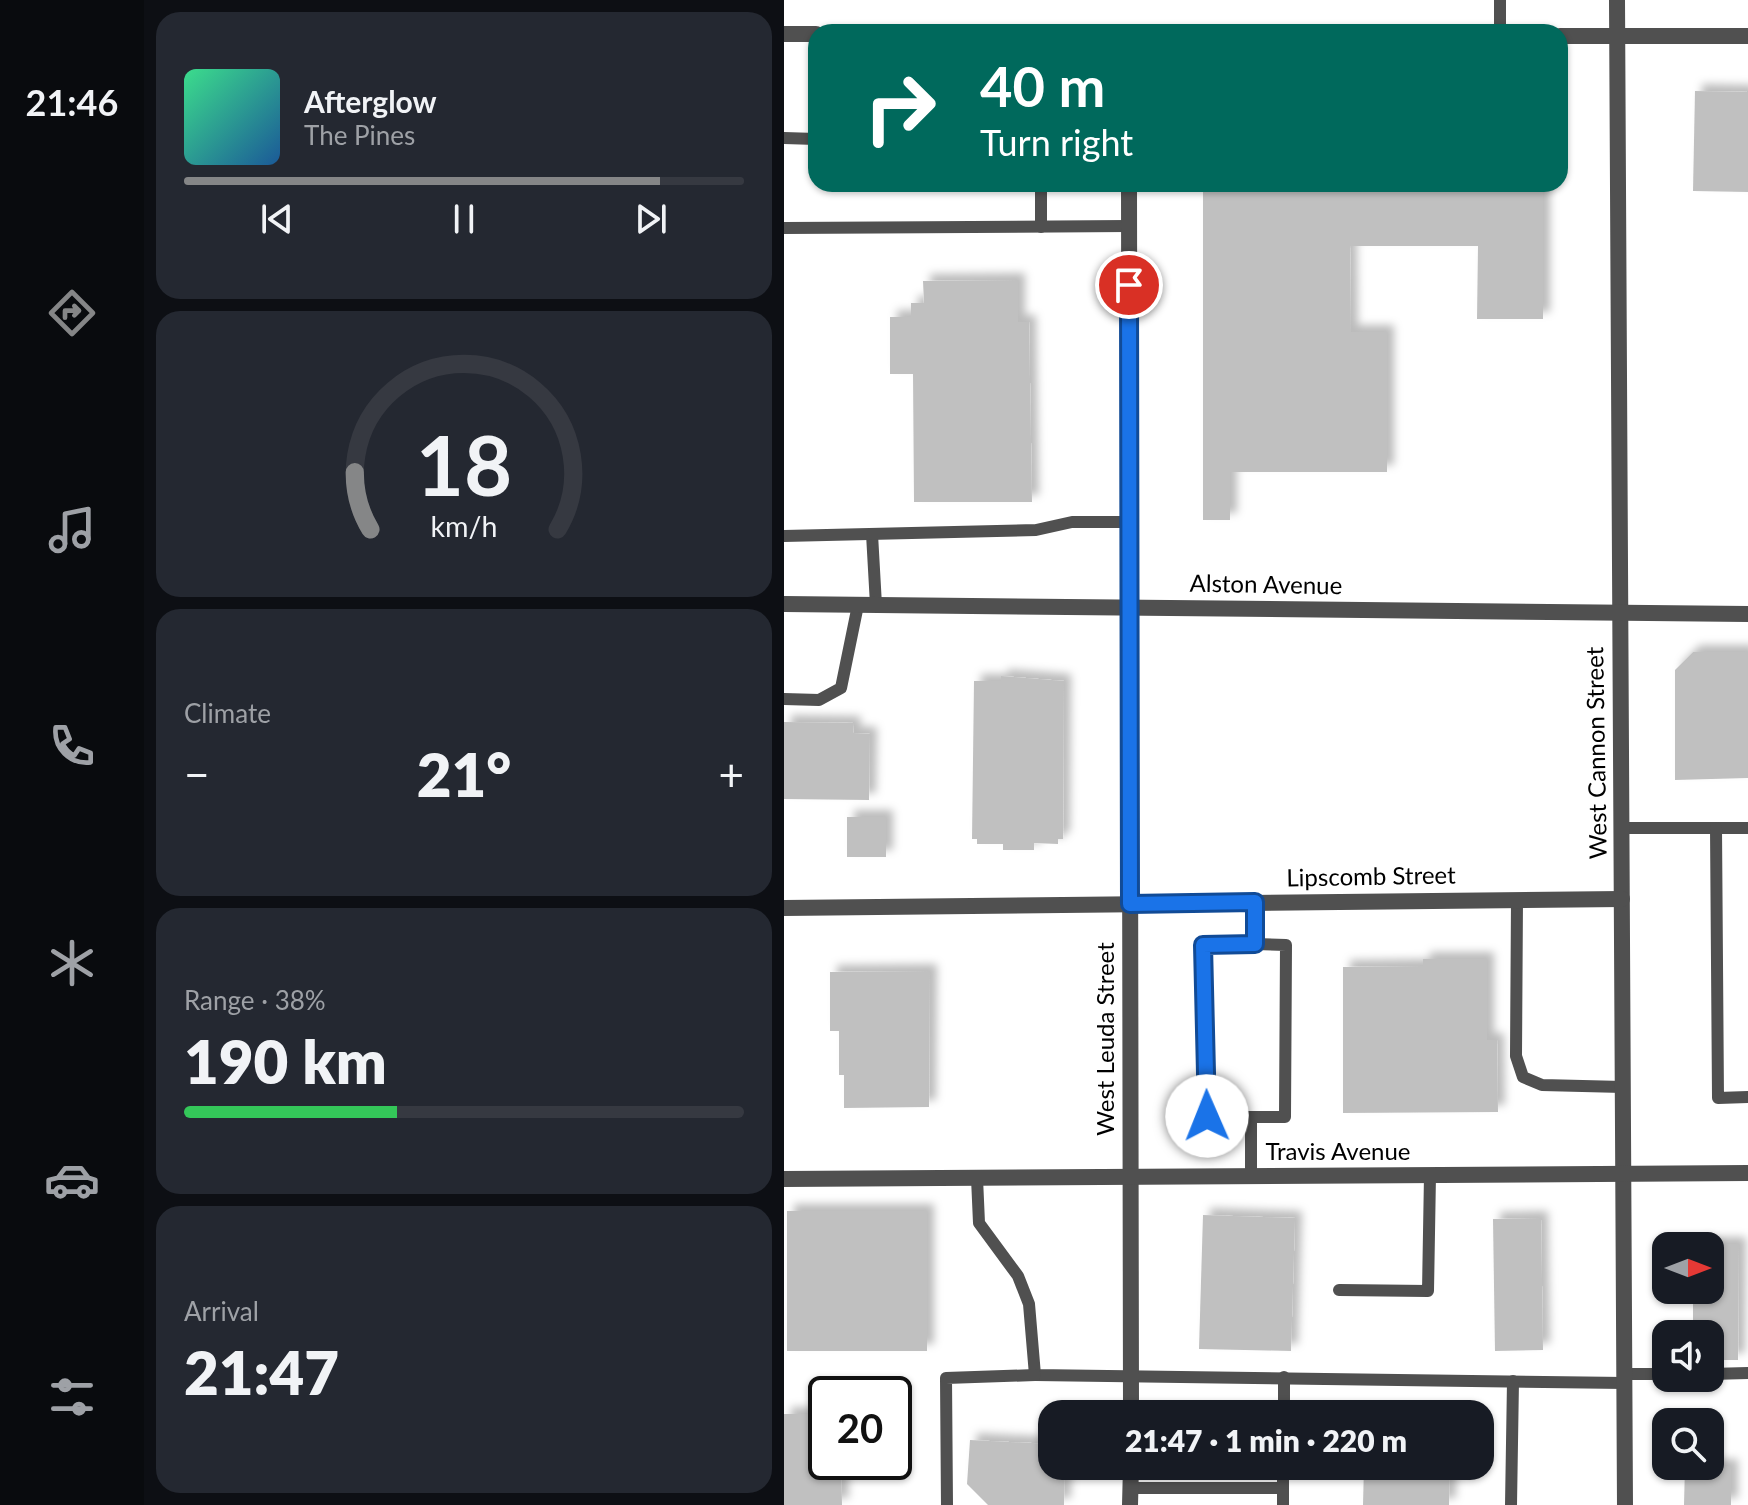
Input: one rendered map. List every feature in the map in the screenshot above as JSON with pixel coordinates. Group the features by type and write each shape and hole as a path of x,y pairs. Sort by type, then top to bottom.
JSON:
{"street":[{"name":"West Cannon Street","path":"1617,0 1625,1505"},
{"path":"784,34 808,34"},
{"path":"1568,36 1748,36"},
{"name":"West Leuda Street","path":"1129,192 1131,1400"},
{"name":"Alston Avenue","path":"784,604 1748,614"},
{"name":"Lipscomb Street","path":"784,908 1622,899"},
{"name":"Travis Avenue","path":"784,1179 1748,1173"},
{"path":"1130,1505 1131,1480"}],"lane":[{"path":"1500,0 1500,24"},
{"path":"784,138 808,139"},
{"path":"1041,192 1041,227"},
{"path":"784,228 1129,226"},
{"path":"784,536 1036,530 1072,522 1130,522"},
{"path":"872,534 876,605"},
{"path":"784,699 819,700 841,688 858,605"},
{"path":"1623,828 1748,828"},
{"path":"1716,828 1718,1098 1748,1097"},
{"path":"1517,900 1516,1056 1523,1077 1542,1085 1623,1087"},
{"path":"1255,902 1255,944"},
{"path":"1255,944 1286,945 1285,1117 1207,1116 1203,945 1255,944"},
{"path":"1251,1117 1251,1176"},
{"path":"1339,1290 1428,1291 1430,1175"},
{"path":"977,1178 979,1223 1018,1276 1029,1304 1035,1375"},
{"path":"1724,1374 1748,1373"},
{"path":"947,1505 946,1378 1131,1375 1513,1381 1652,1375"},
{"path":"1284,1377 1284,1400"},
{"path":"1511,1505 1513,1381"},
{"path":"1283,1480 1283,1505"},
{"path":"1131,1488 1283,1488"}],"building":[{"path":"1695,91 1748,92 1748,192 1693,191"},
{"path":"1203,192 1543,192 1543,319 1477,319 1478,246 1350,246 1351,332 1387,332 1387,472 1230,472 1230,520 1203,520"},
{"path":"1018,280 1018,322 1029,322 1032,502 914,502 913,374 890,374 890,317 911,317 911,303 924,303 923,281"},
{"path":"1693,652 1748,652 1748,778 1675,780 1675,670"},
{"path":"1001,676 1064,681 1063,839 1058,839 1058,844 1034,843 1034,850 1003,850 1003,844 977,844 977,839 972,839 974,681 1001,681"},
{"path":"784,722 854,723 853,733 870,734 869,800 784,799"},
{"path":"847,817 886,817 886,857 847,857"},
{"path":"1423,959 1487,959 1487,1040 1497,1040 1498,1112 1343,1113 1343,967 1423,966"},
{"path":"930,971 929,1107 844,1108 844,1075 839,1075 839,1031 830,1031 830,972"},
{"path":"787,1211 927,1211 927,1351 787,1351"},
{"path":"1203,1215 1295,1218 1291,1351 1199,1349"},
{"path":"1541,1218 1543,1350 1495,1351 1493,1219"},
{"path":"1724,1244 1739,1244 1738,1360 1724,1360 1724,1320 1693,1320 1693,1304 1724,1304"},
{"path":"784,1414 808,1414 808,1480 841,1480 842,1505 784,1505"},
{"path":"970,1440 1038,1443 1038,1480 1065,1480 1064,1505 988,1505 967,1484"},
{"path":"1724,1466 1731,1466 1731,1505 1684,1505 1685,1480 1724,1480"},
{"path":"1364,1480 1450,1480 1449,1505 1363,1505"}],"route":[{"path":"1129,285 1130,904 1255,902 1255,944 1203,945 1207,1116"}]}
